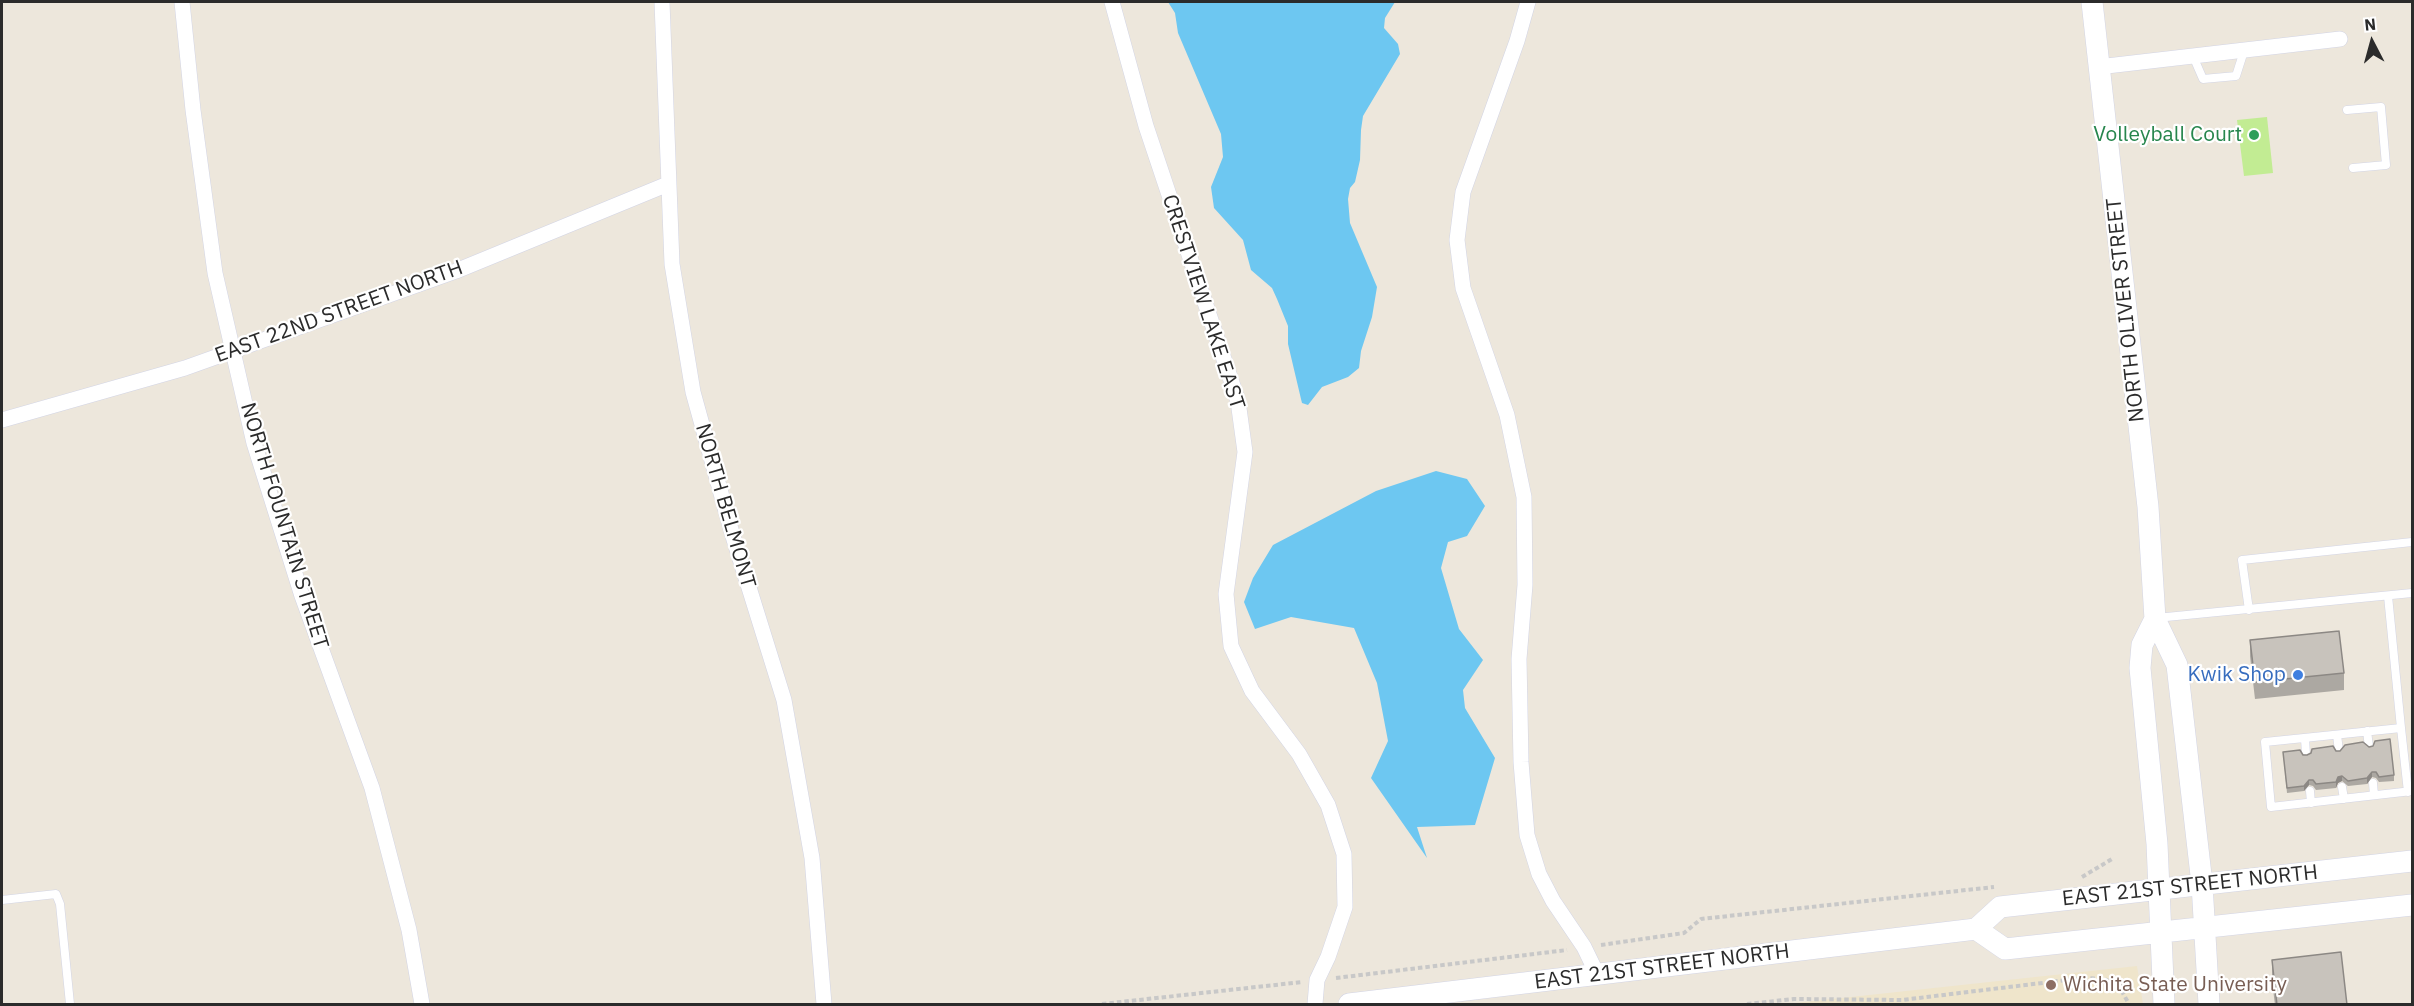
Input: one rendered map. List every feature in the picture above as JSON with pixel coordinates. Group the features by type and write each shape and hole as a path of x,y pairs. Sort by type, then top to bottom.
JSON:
{"main road":[{"name":"NORTH OLIVER STREET","path":"2092,2 2139,419 2148,507 2155,618 2177,665 2202,884 2209,1005"},
{"name":"NORTH OLIVER STREET","path":"2155,618 2142,645 2140,669 2157,844 2164,1005"},
{"name":"EAST 21ST STREET NORTH","path":"1349,1005 1976,928 2000,907 2412,861"},
{"name":"EAST 21ST STREET NORTH","path":"1976,928 2005,949 2412,905"}],"street":[{"name":"NORTH FOUNTAIN STREET","path":"182,2 193,110 215,273 254,443 302,596 372,788 409,930 422,1005"},
{"name":"NORTH BELMONT","path":"662,2 672,264 693,392 732,533 784,700 812,858 824,1005"},
{"name":"CRESTVIEW LAKE EAST","path":"1112,2 1146,126 1238,401 1245,452 1226,594 1231,646 1252,691 1299,754 1328,805 1344,854 1345,907 1328,957 1317,980 1316,1005"},
{"path":"1528,2 1517,41 1462,192 1456,240 1463,288 1507,416 1524,497 1525,585 1519,659 1521,762 1527,835 1539,874 1553,901 1584,947 1598,976"},
{"path":"2098,67 2340,39"},
{"name":"EAST 22ND STREET NORTH","path":"2,420 185,368 456,271 669,184"}],"lane":[{"path":"2193,56 2203,79 2225,77 2235,76 2244,51"},
{"path":"2347,110 2381,107 2386,165 2353,168"},
{"path":"2249,610 2242,560 2412,542"},
{"path":"2155,618 2412,593"},
{"path":"2388,596 2401,728 2410,791 2271,807 2265,742 2401,728"},
{"path":"2367,731 2369,747"},
{"path":"2337,735 2339,751"},
{"path":"2305,738 2306,755"},
{"path":"2373,783 2374,795"},
{"path":"2342,787 2344,799"},
{"path":"2310,790 2311,803"},
{"path":"2,900 56,894 60,904 70,1005"}],"path":[{"path":"2080,878 2112,859"},
{"path":"1102,1005 1684,933 1701,919 2004,886"},
{"path":"1748,1005 1794,999 1902,1000 2083,978 2105,979 2121,988 2129,1005"},
{"path":"2121,988 2128,979"}],"shaded area":[{"name":"Wichita State University","path":"2137,966 2143,1004 1786,1004"}],"green space":[{"name":"Volleyball Court","path":"2267,117 2273,173 2244,176 2237,120"}],"water":[{"path":"1168,2 1395,2 1385,18 1384,28 1398,44 1400,54 1363,116 1360,160 1348,199 1350,223 1377,287 1372,317 1361,351 1359,368 1348,377 1322,387 1308,405 1302,403 1288,344 1288,326 1272,288 1251,270 1243,240 1214,208 1211,187 1223,157 1221,134 1178,33 1175,13"},
{"path":"1436,471 1467,479 1485,506 1467,536 1448,542 1441,568 1459,629 1483,660 1463,690 1465,708 1495,758 1475,825 1417,827 1427,858 1371,778 1388,741 1377,683 1354,628 1291,617 1255,629 1244,602 1253,578 1273,545 1376,491"}],"building":[{"path":"2339,631 2344,673 2255,682 2250,640"},
{"path":"2390,739 2394,775 2379,777 2376,772 2372,772 2367,778 2348,781 2342,776 2338,777 2336,782 2316,784 2313,780 2309,780 2304,786 2287,788 2283,752 2300,750 2303,755 2307,755 2312,749 2333,746 2336,751 2340,751 2345,745 2363,742 2369,747 2373,746 2375,741"},
{"path":"2341,952 2347,1005 2277,1005 2272,960"}],"place":[{"name":"Volleyball Court","path":"2254,135"},
{"name":"Kwik Shop","path":"2298,675"},
{"name":"Wichita State University","path":"2051,985"}]}
